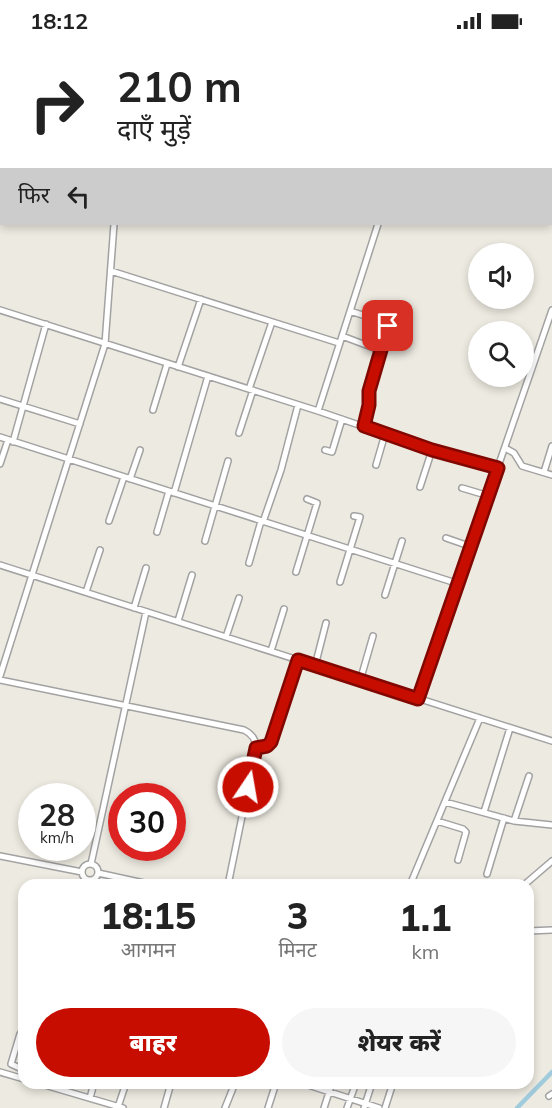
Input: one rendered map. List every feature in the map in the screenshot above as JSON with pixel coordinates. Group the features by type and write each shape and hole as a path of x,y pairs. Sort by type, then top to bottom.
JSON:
{"street":[{"path":"114,225 105,344 0,678 244,730 251,734 256,748 229,879"},
{"path":"318,411 378,225"},
{"path":"111,271 339,343"},
{"path":"178,367 201,299"},
{"path":"0,310 318,411 432,450 498,468"},
{"path":"418,699 550,325 552,310"},
{"path":"350,311 387,324 388,328 369,391 369,405 364,426"},
{"path":"239,433 272,322"},
{"path":"0,464 24,406 46,324"},
{"path":"342,336 382,351"},
{"path":"153,410 167,364"},
{"path":"157,532 208,376"},
{"path":"0,399 80,424"},
{"path":"249,563 281,470 298,405"},
{"path":"325,450 332,452 342,419"},
{"path":"376,465 386,434"},
{"path":"0,437 459,584"},
{"path":"544,472 552,447"},
{"path":"506,448 514,453 520,465 552,475"},
{"path":"109,521 140,450"},
{"path":"420,487 432,450"},
{"path":"205,541 228,461"},
{"path":"462,488 489,496"},
{"path":"296,572 317,503 307,500"},
{"path":"340,582 360,517 354,516"},
{"path":"446,538 472,547"},
{"path":"385,595 402,541"},
{"path":"86,592 100,550"},
{"path":"0,565 552,741"},
{"path":"134,608 146,568"},
{"path":"178,621 192,575"},
{"path":"226,637 238,598"},
{"path":"271,651 284,609"},
{"path":"82,872 90,864 146,612"},
{"path":"315,666 326,623"},
{"path":"360,681 373,636"},
{"path":"256,748 267,746 271,742 298,660"},
{"path":"413,879 480,718"},
{"path":"484,812 510,728"},
{"path":"514,821 529,776"},
{"path":"445,802 514,821 552,825"},
{"path":"487,874 504,818"},
{"path":"437,821 466,832 458,860"},
{"path":"0,856 82,872 86,879"},
{"path":"531,879 552,861"},
{"path":"90,864 97,868 98,873 95,879"},
{"path":"98,873 126,879"},
{"path":"534,931 552,930"},
{"path":"18,1041 11,1064 18,1067"},
{"path":"0,1072 18,1077"},
{"path":"58,1089 120,1107 124,1089"},
{"path":"90,1098 92,1089"},
{"path":"164,1108 169,1089"},
{"path":"225,1108 233,1089"},
{"path":"268,1108 274,1089"},
{"path":"323,1089 365,1106 379,1108"},
{"path":"324,1108 330,1089"},
{"path":"347,1108 354,1089"},
{"path":"365,1106 370,1089"},
{"path":"385,1108 391,1089"},
{"path":"94,1108 98,1101"}],"waterway":[{"path":"517,1108 552,1072"}],"route":[{"path":"248,787 256,748 267,746 271,742 298,660 418,699 498,468 432,450 364,426 370,401 369,391 387,336 388,326"}]}
